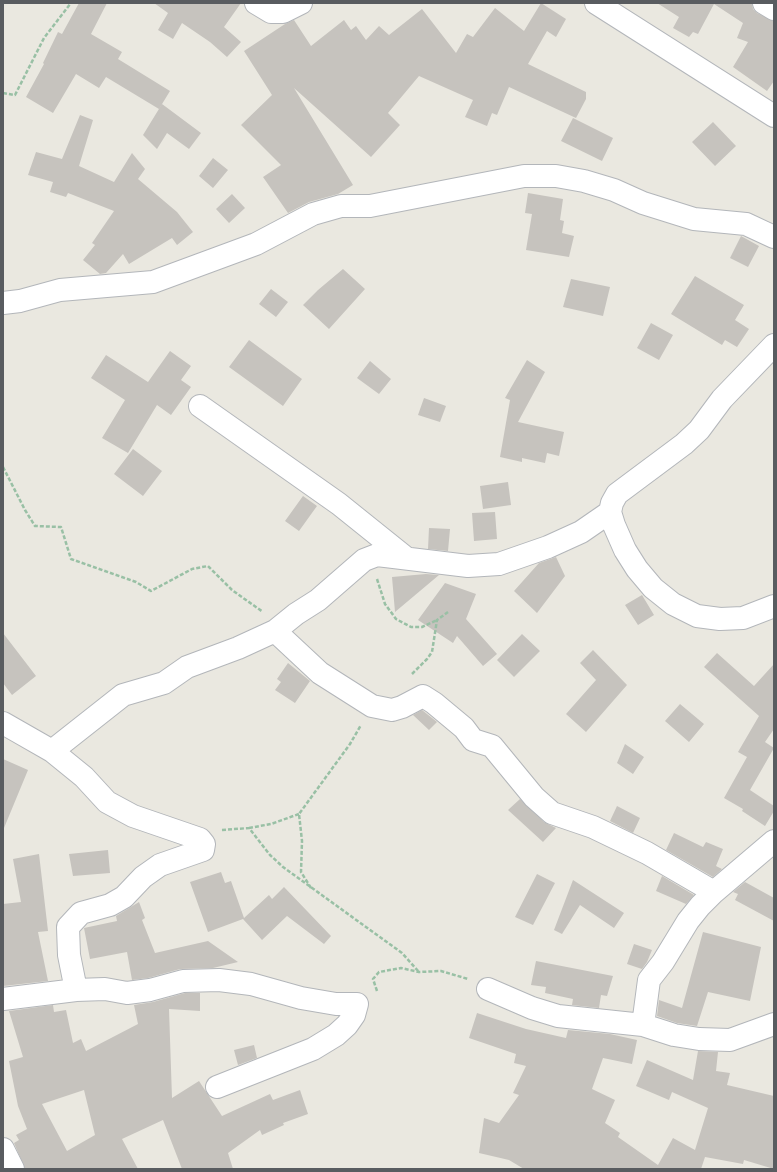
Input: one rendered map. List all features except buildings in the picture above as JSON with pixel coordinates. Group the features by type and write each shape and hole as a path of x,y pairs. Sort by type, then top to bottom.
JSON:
{"street":[{"path":"256,3 271,12 283,12 301,3"},
{"path":"596,3 772,109"},
{"path":"764,3 774,10"},
{"path":"3,303 20,301 60,290 153,282 256,244 313,214 342,206 370,206 429,196 466,186 524,176 556,176 584,181 614,190 644,203 694,219 746,224 774,237"},
{"path":"774,345 722,399 699,430 684,444 617,494 612,503 610,512 624,550 637,569 653,588 673,604 697,616 720,619 743,618 774,606"},
{"path":"200,406 339,504 406,558"},
{"path":"52,751 123,695 164,683 187,667 238,648 276,631 296,614 318,600 357,565 377,555 468,566 499,564 548,547 568,538 595,523 610,512"},
{"path":"276,631 320,673 372,706 392,710 402,707 423,696 434,703 464,728 473,740 492,746 534,797 552,813 593,827 647,853 714,892"},
{"path":"3,723 52,751 84,777 108,802 133,816 200,840 204,844 203,850 160,865 143,877 124,897 110,905 81,913 68,927 69,955 76,990"},
{"path":"643,1025 649,980 663,962 688,921 714,892 774,841"},
{"path":"3,999 76,990 105,989 127,993 150,990 183,981 219,980 251,984 300,998 329,1003 357,1004 354,1015 347,1025 324,1042 312,1049 217,1087"},
{"path":"488,989 532,1008 558,1016 643,1025 674,1035 730,1040 774,1024"},
{"path":"3,1149 13,1169"}],"path":[{"path":"3,93 15,95 44,38 71,3"},
{"path":"3,467 24,510 35,526 61,527 71,559 136,582 151,591 192,569 208,566 232,590 262,611 276,631"},
{"path":"357,565 372,573 378,581 385,604 396,619 411,627 422,627 437,620 448,612"},
{"path":"412,675 432,652 437,620"},
{"path":"185,835 271,824 299,814 350,744 372,706"},
{"path":"299,814 302,841 301,872 311,888"},
{"path":"249,828 270,855 311,888 402,953 419,972"},
{"path":"357,1004 377,992 373,979 379,972 402,968 419,972 441,971 467,979 488,989"}]}
